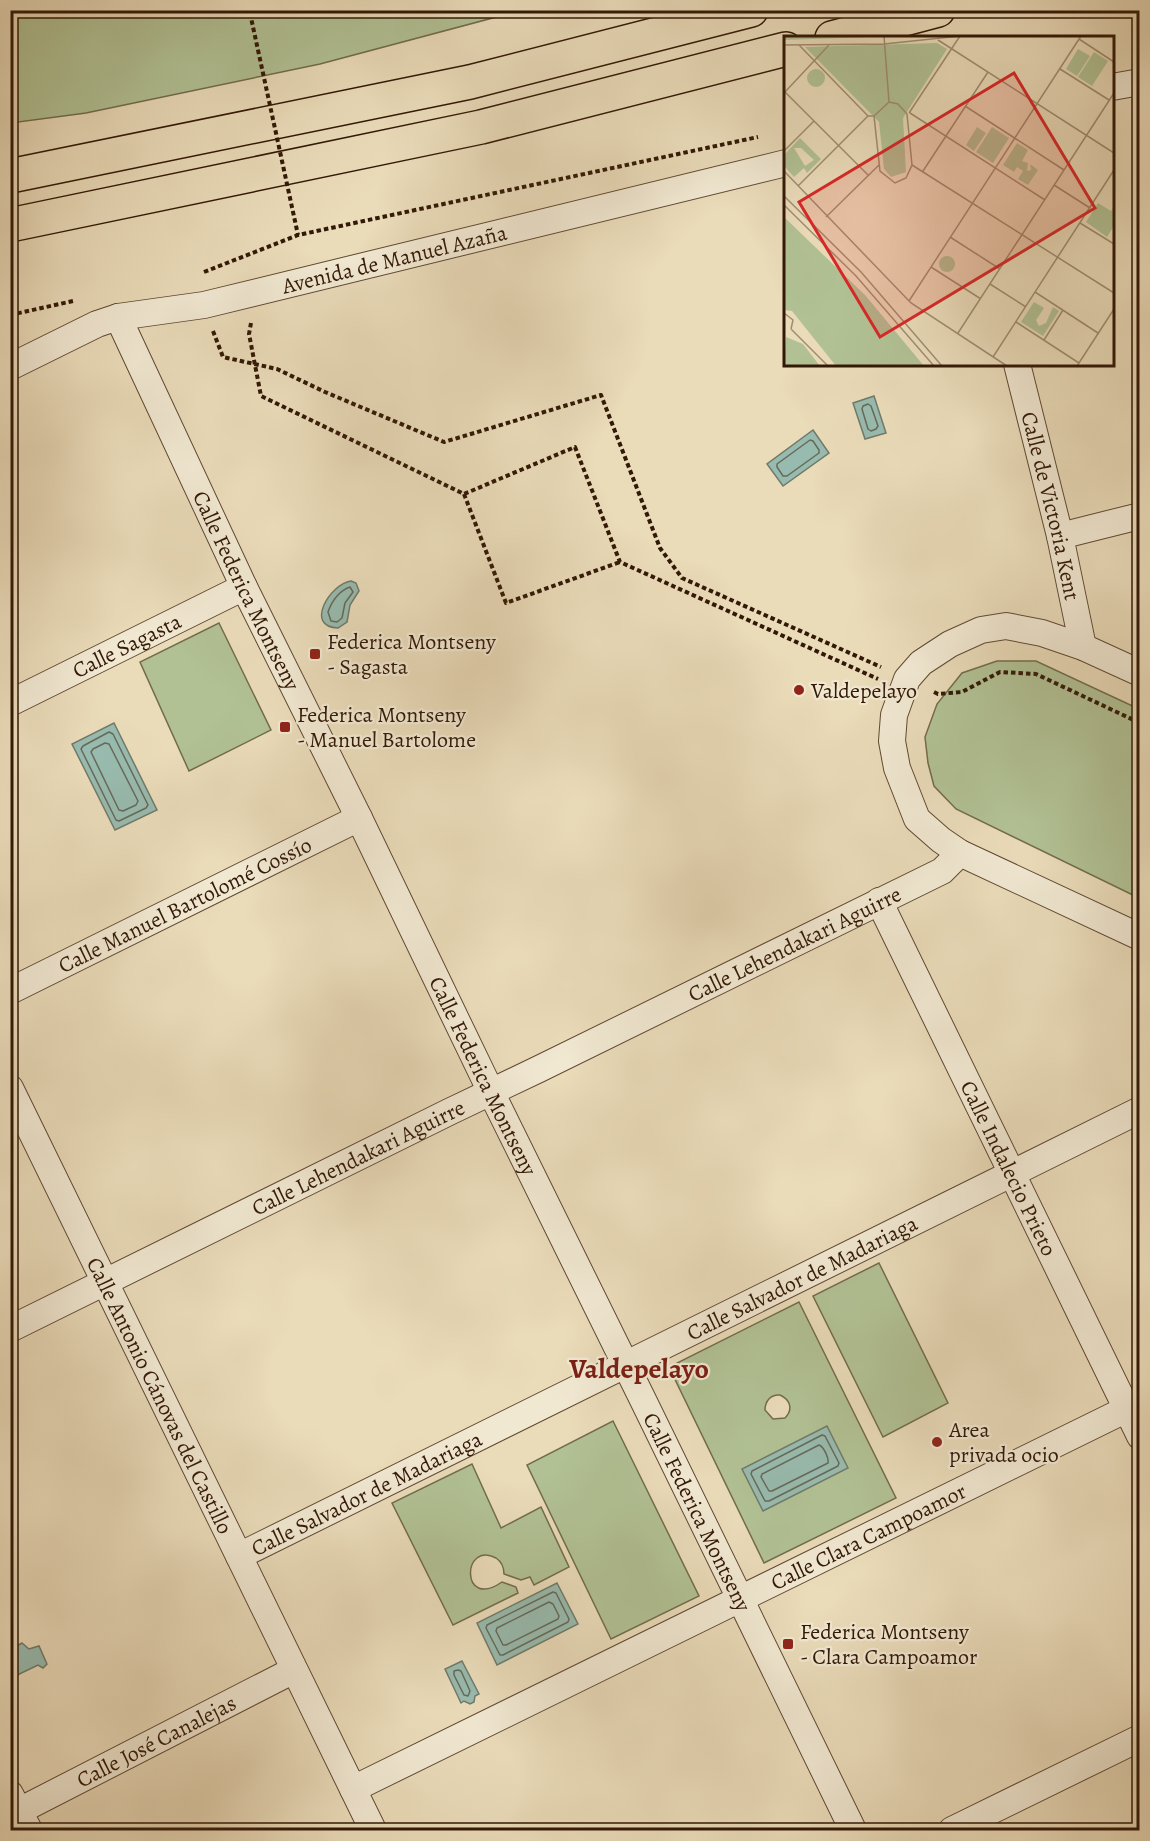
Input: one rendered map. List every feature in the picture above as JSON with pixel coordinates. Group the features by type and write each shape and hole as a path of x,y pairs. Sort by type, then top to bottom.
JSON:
{"highway":[{"path":"10,176 470,82 751,10"},
{"path":"840,36 938,10"},
{"path":"10,225 481,127 784,50"}],"street":[{"path":"1114,87 1140,82"},
{"name":"Avenida de Manuel Azaña","path":"10,367 97,324 118,317 204,305 784,163"},
{"name":"Calle Federica Montseny","path":"118,317 244,587 853,1830"},
{"name":"Calle de Victoria Kent","path":"1018,366 1060,536 1083,647"},
{"path":"1060,536 1140,516"},
{"name":"Calle Sagasta","path":"10,703 244,587"},
{"path":"1140,673 1083,647 1042,633 1006,626 981,630 950,644 921,663 908,679 894,715 892,741 897,768 917,819 940,840 960,853 1140,937"},
{"name":"Calle Manuel Bartolomé Cossío","path":"10,991 359,818"},
{"name":"Calle Lehendakari Aguirre","path":"10,1329 942,872 960,853"},
{"name":"Calle Indalecio Prieto","path":"879,901 1140,1436"},
{"name":"Calle Antonio Cánovas del Castillo","path":"10,1088 373,1830"},
{"name":"Calle Salvador de Madariaga","path":"239,1556 1140,1110"},
{"name":"Calle Clara Campoamor","path":"352,1789 1127,1409"},
{"name":"Calle José Canalejas","path":"19,1812 294,1670"},
{"path":"952,1830 1140,1738"}],"path":[{"path":"249,12 298,235"},
{"path":"194,276 298,235 759,137"},
{"path":"204,305 223,357 277,369 325,392 444,442 601,395 660,548 682,578 938,694 962,692 1000,672 1036,674 1140,723"},
{"path":"251,320 249,334 261,396 464,494 506,603 620,562 881,680"},
{"path":"464,494 575,447 620,562"}],"green space":[{"path":"10,11 519,11 320,64 86,113 11,123"},
{"path":"219,623 271,730 189,771 140,662"},
{"path":"997,661 1036,661 1139,709 1139,898 956,809 934,786 925,737 937,704 962,673"},
{"path":"879,1263 948,1403 883,1437 813,1296"},
{"path":"799,1302 896,1498 764,1563 669,1367","holes":["774,1396 784,1397 789,1402 789,1412 785,1418 773,1419 765,1410 767,1401"]},
{"path":"613,1421 699,1596 611,1639 527,1465"},
{"path":"472,1464 501,1528 541,1507 569,1567 534,1585 530,1577 521,1580 504,1574 500,1561 496,1558 485,1555 477,1558 470,1574 473,1582 479,1588 488,1589 502,1582 516,1587 518,1593 453,1625 392,1503"}],"water":[{"path":"874,396 886,433 865,439 853,403"},
{"path":"813,430 829,453 783,486 767,464"},
{"path":"351,581 356,583 359,591 350,605 347,622 338,628 328,626 323,621 324,605 335,589"},
{"path":"114,723 157,810 115,830 72,744"},
{"path":"827,1426 848,1468 763,1511 742,1469"},
{"path":"557,1583 578,1624 497,1665 477,1623"},
{"path":"22,1643 29,1649 39,1646 47,1664 43,1668 38,1665 11,1678 11,1649"},
{"path":"462,1661 479,1694 470,1704 464,1701 461,1703 445,1669"}],"place":[{"name":"Federica Montseny - Sagasta","path":"315,654"},
{"name":"Valdepelayo","path":"799,690"},
{"name":"Federica Montseny - Manuel Bartolome","path":"285,727"},
{"name":"Area privada ocio","path":"937,1442"},
{"name":"Federica Montseny - Clara Campoamor","path":"788,1644"}],"district":[{"name":"Valdepelayo","path":"639,1368"}]}
